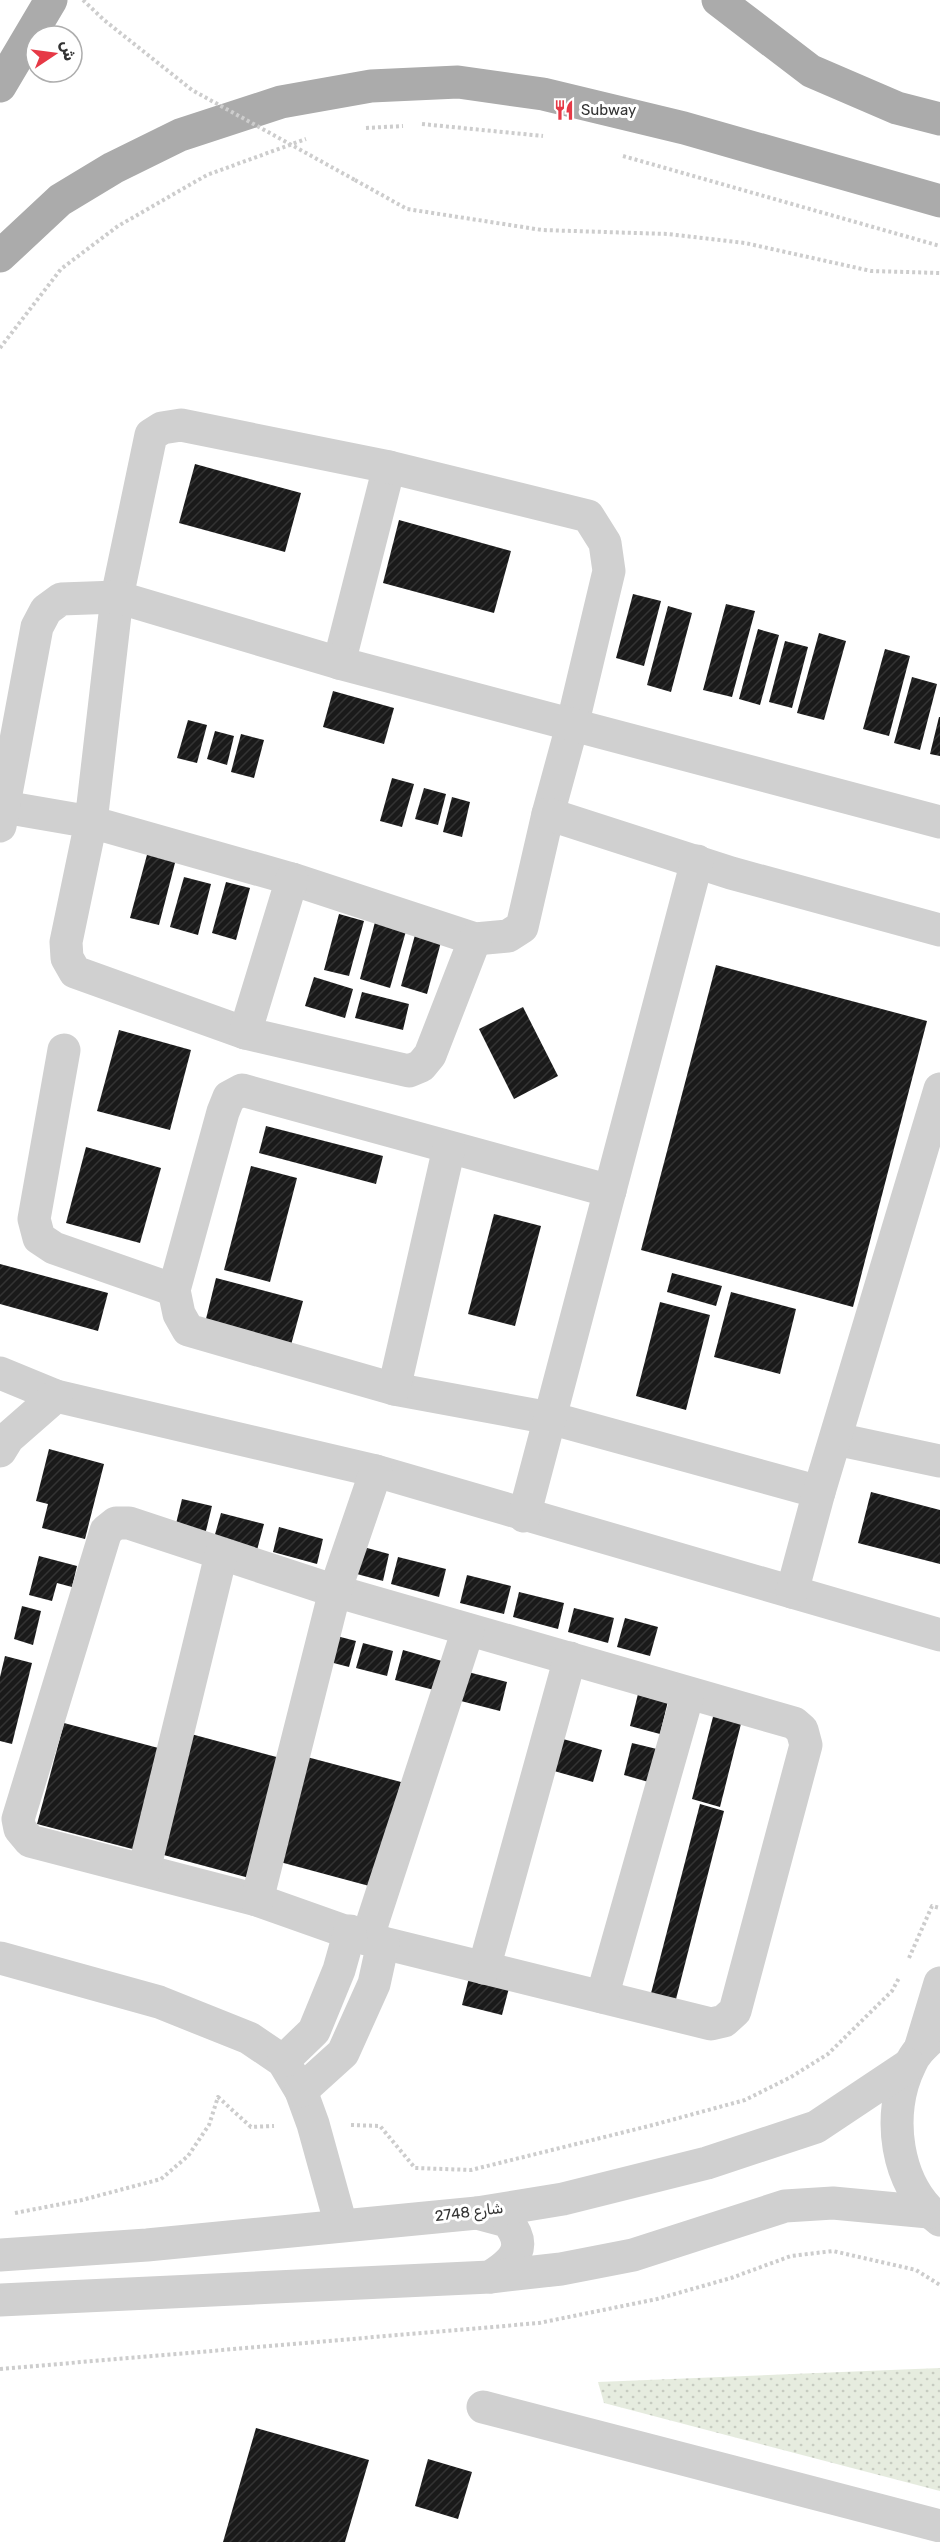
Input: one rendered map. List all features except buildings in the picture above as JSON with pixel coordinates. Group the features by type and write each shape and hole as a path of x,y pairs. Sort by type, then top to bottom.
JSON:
{"main road":[{"path":"0,86 51,0"},
{"path":"718,0 811,71 897,108 940,119"},
{"path":"0,256 60,200 113,168 180,135 281,102 371,86 458,82 543,94 684,128 940,201"}],"street":[{"path":"475,939 430,1055 421,1066 409,1071 244,1033 75,972 67,958 66,942 91,822 117,597 151,435 162,428 181,425 389,467 588,516 606,543 609,571 572,726 548,814 522,927 508,936 475,939 292,879 91,822 2,816 36,627 46,610 61,599 117,597 339,663 572,726 940,822"},
{"path":"339,663 389,467"},
{"path":"548,814 731,873 940,930"},
{"path":"524,1516 697,861"},
{"path":"244,1033 292,879"},
{"path":"64,1050 34,1219 39,1238 54,1248 174,1290"},
{"path":"792,1592 819,1492 940,1089"},
{"path":"610,1191 242,1090 229,1097 223,1112 174,1290 179,1314 188,1330 394,1389 550,1418 819,1492"},
{"path":"394,1389 449,1148"},
{"path":"0,1373 56,1396 376,1471 524,1516 940,1635"},
{"path":"0,1451 8,1438 56,1396"},
{"path":"836,1439 940,1461"},
{"path":"258,1900 335,1592 376,1471"},
{"path":"116,1523 129,1523 221,1555 335,1592 570,1658 688,1694 794,1722 802,1730 806,1745 735,2011 724,2021 711,2024 367,1938 258,1900 30,1841 20,1829 18,1819 106,1531 116,1523"},
{"path":"144,1869 221,1555"},
{"path":"284,2061 314,2031 339,1970 367,1938 468,1630"},
{"path":"484,1968 570,1658"},
{"path":"602,1996 688,1694"},
{"path":"301,2091 343,2053 374,1983 367,1938"},
{"path":"0,1959 159,2002 249,2038 284,2061 301,2091 313,2124 341,2225"},
{"path":"935,2216 902,2167 895,2116 923,2048 940,1983"},
{"name":"شارع 2748","path":"0,2255 147,2245 477,2213 563,2199 707,2163 816,2127 923,2048"},
{"path":"0,2300 490,2277 561,2269 633,2255 785,2206 833,2203 935,2216"},
{"path":"477,2213 507,2221 516,2236 518,2252 515,2258 490,2277"},
{"path":"483,2407 940,2526"}],"path":[{"path":"83,0 104,20 192,90 407,209 542,230 668,234 745,243 871,271 940,273"},
{"path":"364,129 423,124 545,136"},
{"path":"0,348 61,269 118,226 207,175 307,139"},
{"path":"613,153 940,246"},
{"path":"908,1961 932,1906 940,1908"},
{"path":"12,2214 82,2200 160,2179 188,2156 209,2125 218,2097 251,2127 313,2124 380,2126 416,2168 471,2170 653,2126 745,2100 791,2077 828,2054 892,1991 902,1971"},
{"path":"0,2369 539,2323 657,2299 731,2278 791,2256 833,2251 916,2270 940,2285"}],"shaded area":[{"path":"940,2368 940,2491 604,2403 598,2382"}],"place":[{"name":"Subway","path":"564,110"}]}
